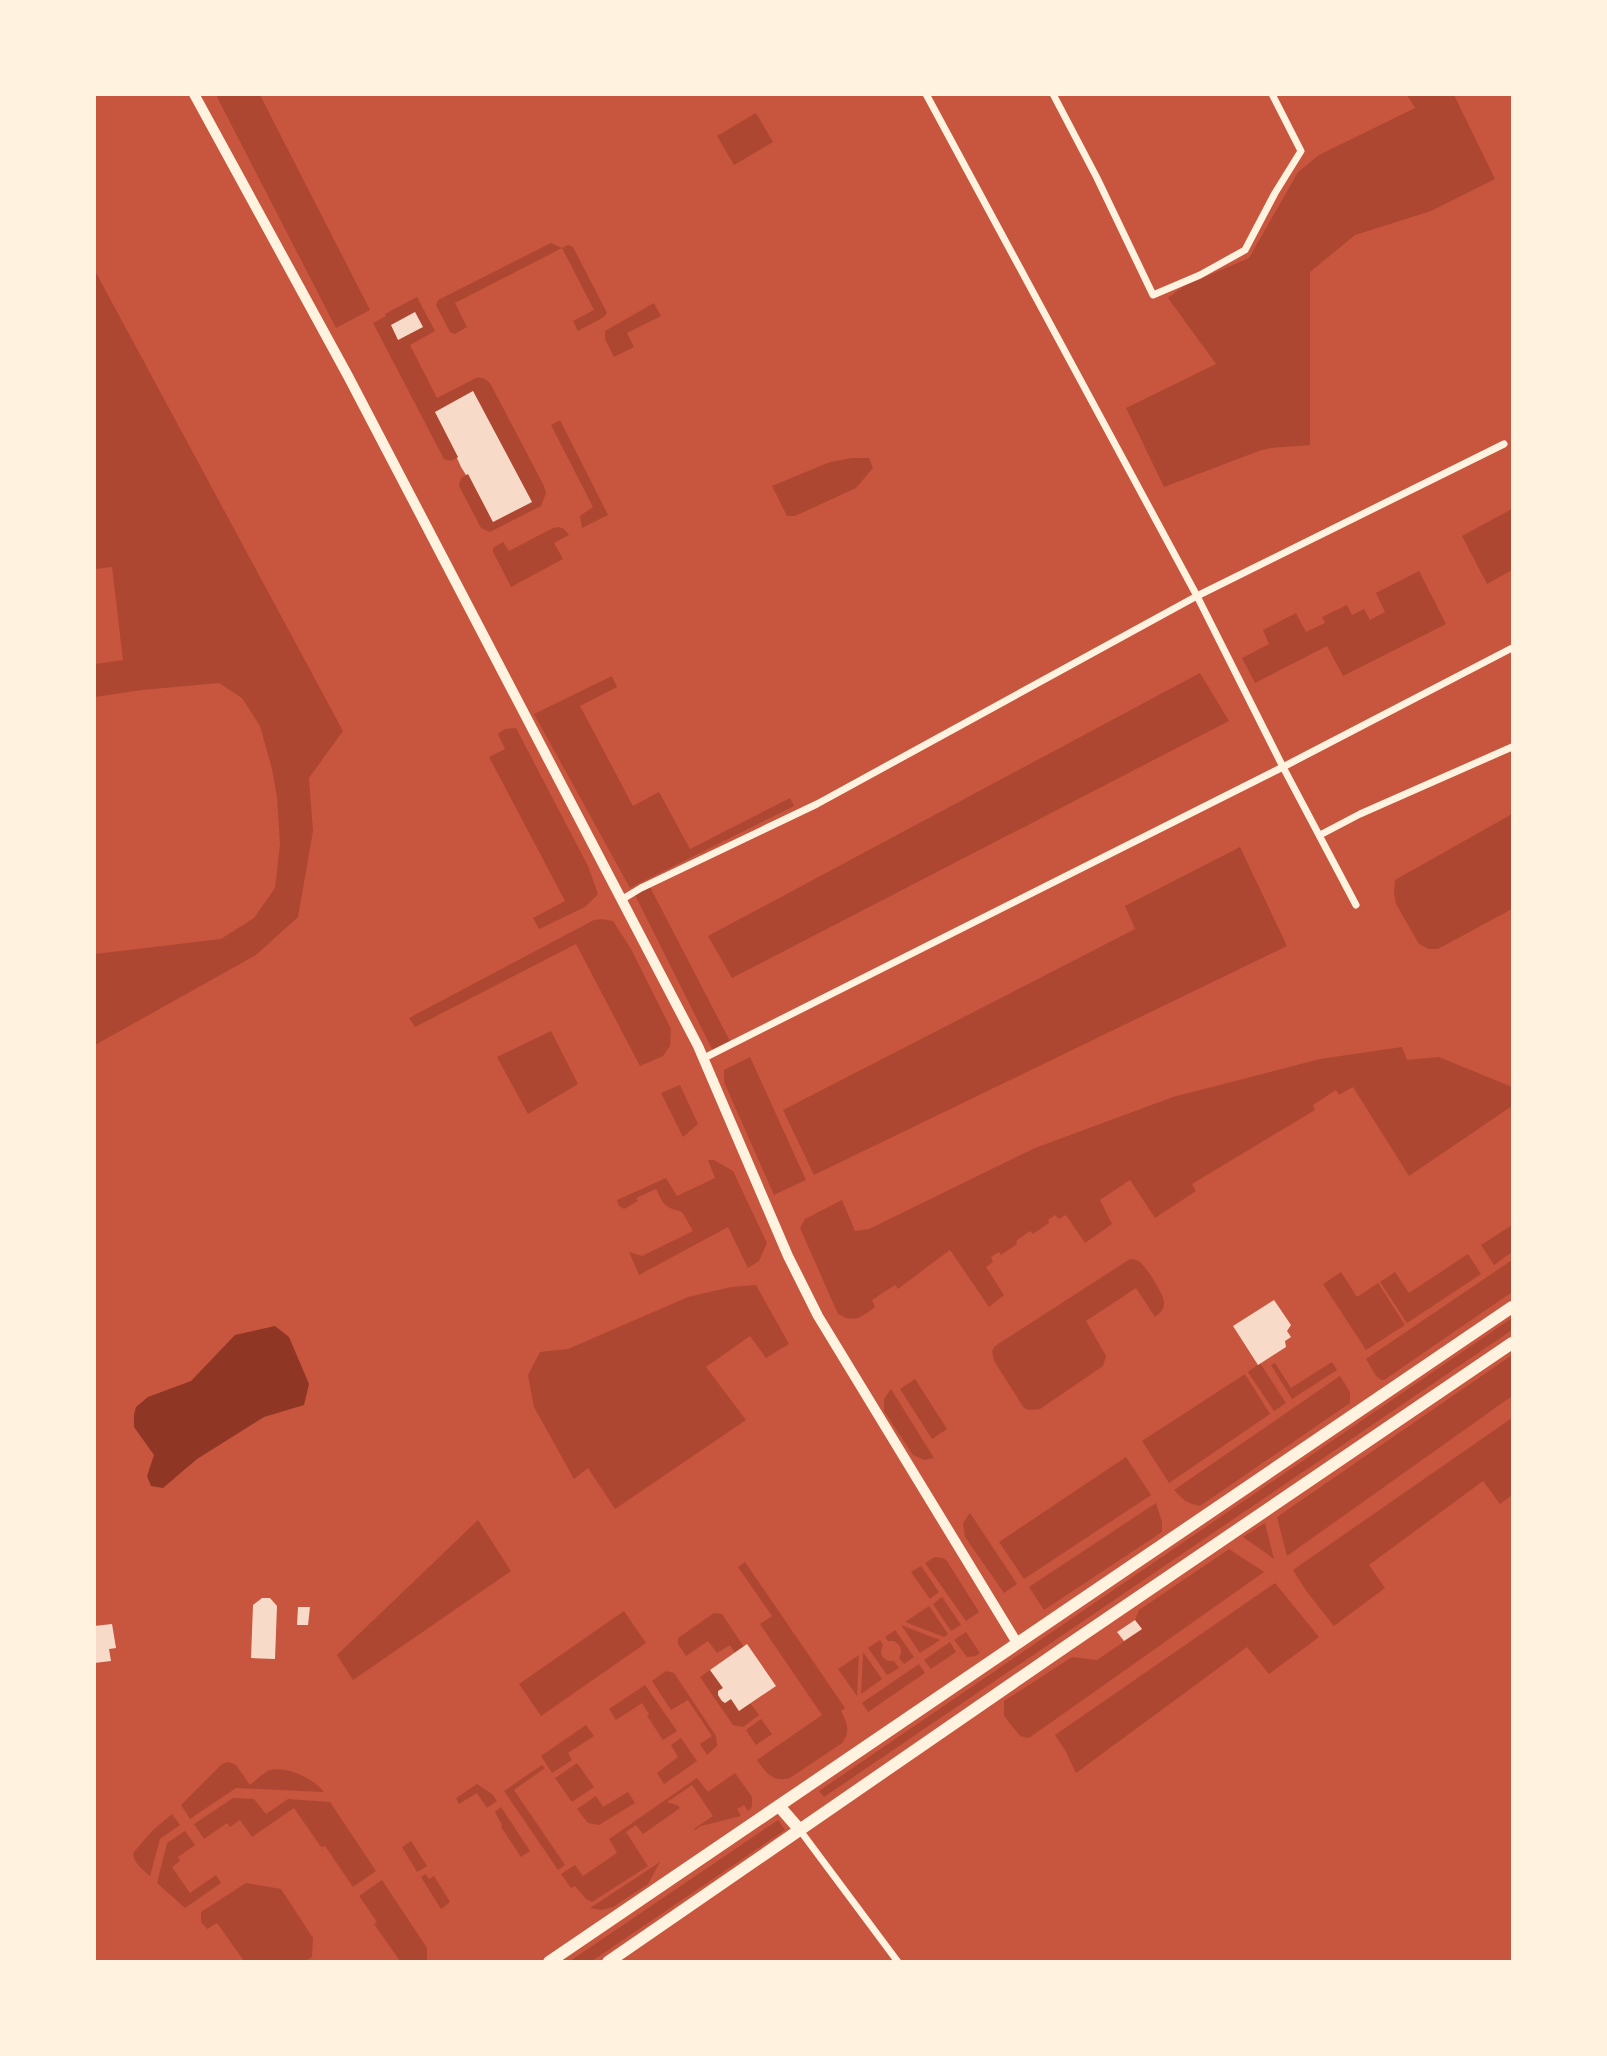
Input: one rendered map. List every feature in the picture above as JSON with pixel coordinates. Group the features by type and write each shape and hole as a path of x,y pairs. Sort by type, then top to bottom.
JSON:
{"main road":[{"path":"549,1962 1513,1307"},
{"path":"608,1962 1513,1343"},
{"path":"779,1806 799,1829"}],"street":[{"path":"194,94 348,376 704,1058 772,1218 818,1316 1017,1643"},
{"path":"926,94 1197,596 1356,905"},
{"path":"1053,94 1153,295 1200,275 1245,250 1301,151 1272,94"},
{"path":"621,900 817,804 1197,596 1504,444"},
{"path":"704,1058 1283,767 1513,648"},
{"path":"1320,835 1360,814 1513,747"},
{"path":"799,1829 898,1962"}],"shaded area":[{"path":"216,95 260,95 370,310 336,328"},
{"path":"1407,95 1454,95 1495,179 1431,211 1355,235 1310,272 1310,445 1259,451 1164,487 1126,408 1216,364 1168,298 1184,286 1249,258 1298,172 1319,155 1415,108"},
{"path":"756,113 773,142 734,165 717,136"},
{"path":"551,243 562,248 455,303 467,327 455,334 450,332 436,305 438,300"},
{"path":"568,245 573,247 607,313 578,331 573,321 594,310 562,248"},
{"path":"94,269 343,731 309,778 313,831 298,917 256,955 95,1045 95,954 221,939 254,918 275,888 280,844 272,769 260,726 242,698 219,683 95,697 95,664 123,660 112,567 95,569"},
{"path":"417,297 435,331 410,345 437,398 476,378 483,378 490,383 544,486 546,493 541,506 490,532 481,528 459,486 461,478 468,474 493,522 531,502 473,391 435,412 458,457 451,461 444,459 373,323 386,316 385,314","holes":["415,312 422,326 399,340 391,325"]},
{"path":"654,303 661,316 627,333 634,347 614,357 605,339 605,331"},
{"path":"560,420 608,515 582,528 580,516 593,507 551,425"},
{"path":"869,458 873,468 856,488 795,516 787,516 772,486 830,462"},
{"path":"1512,509 1512,570 1487,584 1462,536"},
{"path":"559,527 569,535 554,543 563,559 511,587 493,548 503,542 509,551"},
{"path":"1419,571 1446,624 1343,676 1327,646 1255,683 1242,658 1269,644 1263,630 1296,613 1306,632 1325,623 1322,617 1347,605 1352,615 1364,609 1370,620 1385,612 1376,593"},
{"path":"1200,673 1229,721 732,978 708,936"},
{"path":"612,676 617,687 580,706 633,806 659,792 690,849 790,798 794,806 630,888 534,714"},
{"path":"516,728 588,866 598,894 585,907 539,929 533,918 565,901 489,757 505,749 498,734 505,729"},
{"path":"1512,814 1512,909 1438,949 1429,949 1419,944 1396,904 1395,880"},
{"path":"1240,847 1287,946 814,1175 783,1110 1135,929 1125,906"},
{"path":"649,885 732,1045 714,1053 634,893"},
{"path":"594,920 613,921 631,949 671,1029 670,1046 663,1056 640,1066 576,944 415,1027 409,1018"},
{"path":"551,1031 578,1084 528,1114 497,1057"},
{"path":"1402,1047 1407,1060 1439,1057 1512,1087 1512,1106 1409,1176 1353,1087 1339,1095 1336,1090 1313,1105 1315,1110 1192,1184 1196,1191 1155,1218 1130,1180 1100,1200 1112,1224 1085,1243 1066,1215 1059,1219 1055,1215 1048,1220 1049,1223 1033,1234 1030,1231 1001,1255 999,1252 991,1257 993,1262 986,1267 1004,1295 989,1307 950,1250 898,1289 895,1285 872,1300 875,1307 866,1314 853,1319 844,1317 838,1314 800,1228 805,1219 842,1200 855,1231 869,1229 1035,1148 1173,1097 1320,1059"},
{"path":"750,1057 806,1180 774,1195 724,1082 724,1070"},
{"path":"680,1085 698,1124 683,1137 661,1093"},
{"path":"708,1160 714,1160 733,1171 767,1243 759,1261 748,1268 728,1227 639,1275 629,1252 642,1256 693,1231 682,1212 665,1205 656,1189 636,1198 638,1201 624,1209 619,1206 617,1200 666,1178 677,1196 715,1178"},
{"path":"1512,1225 1512,1252 1494,1265 1481,1245"},
{"path":"1468,1254 1481,1274 1407,1323 1380,1282 1395,1272 1409,1293"},
{"path":"1130,1259 1141,1263 1155,1282 1164,1299 1161,1311 1155,1317 1136,1288 1086,1321 1106,1356 1103,1366 1040,1409 1024,1408 994,1361 992,1351 995,1346"},
{"path":"1512,1260 1512,1292 1384,1380 1376,1376 1366,1359"},
{"path":"1341,1272 1357,1297 1378,1283 1405,1325 1366,1350 1323,1284"},
{"path":"756,1285 789,1344 766,1358 750,1336 706,1367 746,1420 615,1509 588,1468 574,1479 534,1407 528,1375 540,1352 568,1349 688,1297 731,1287"},
{"path":"1512,1318 1512,1330 824,1797 819,1791"},
{"path":"275,1326 289,1337 309,1384 304,1405 264,1417 197,1459 163,1488 151,1486 147,1476 154,1455 134,1427 136,1407 148,1397 191,1381 235,1335"},
{"path":"1512,1355 1512,1396 1287,1556 1277,1517"},
{"path":"1332,1362 1337,1370 1292,1399 1271,1365 1275,1363 1291,1388"},
{"path":"1260,1363 1286,1403 1274,1411 1248,1372"},
{"path":"1245,1374 1270,1414 1169,1483 1142,1441"},
{"path":"1340,1376 1350,1392 1350,1403 1200,1506 1186,1501 1174,1490"},
{"path":"915,1379 947,1429 932,1439 900,1389"},
{"path":"891,1389 934,1458 924,1460 913,1455 884,1411 884,1399"},
{"path":"1512,1418 1512,1495 1500,1504 1483,1481 1369,1565 1385,1588 1334,1626 1293,1570"},
{"path":"1126,1457 1151,1495 1024,1579 999,1542"},
{"path":"1156,1503 1162,1532 1044,1610 1029,1587"},
{"path":"970,1513 1017,1584 1004,1593 965,1537 963,1523"},
{"path":"478,1520 511,1571 353,1680 337,1655"},
{"path":"1265,1523 1274,1559 1243,1537"},
{"path":"1229,1549 1264,1572 1029,1738 1020,1736 1004,1716 1004,1701 1072,1657 1097,1660 1141,1630 1135,1620 1139,1610"},
{"path":"935,1557 947,1561 979,1612 966,1621 925,1563"},
{"path":"745,1562 845,1708 841,1711 847,1731 842,1743 790,1778 770,1776 757,1760 822,1715 760,1624 772,1616 738,1567"},
{"path":"921,1566 939,1592 930,1599 911,1572"},
{"path":"1275,1583 1319,1637 1269,1674 1247,1647 1076,1773 1055,1735"},
{"path":"942,1597 961,1625 951,1631 933,1604"},
{"path":"929,1606 948,1634 944,1637 905,1622"},
{"path":"624,1611 646,1643 541,1716 519,1684"},
{"path":"714,1613 722,1614 744,1647 735,1653 730,1645 717,1653 708,1641 686,1656 678,1644 678,1638"},
{"path":"901,1625 940,1640 920,1653"},
{"path":"895,1630 914,1657 904,1664 899,1658 900,1646 885,1637"},
{"path":"966,1632 980,1653 976,1656 967,1657 954,1640"},
{"path":"880,1640 883,1657 894,1661 899,1668 887,1675 868,1648"},
{"path":"950,1642 956,1652 931,1669 924,1660"},
{"path":"863,1652 882,1679 861,1694"},
{"path":"859,1655 857,1696 838,1669"},
{"path":"919,1664 925,1673 868,1712 862,1703"},
{"path":"710,1670 723,1688 718,1692 721,1700 725,1702 731,1699 739,1711 750,1703 759,1715 743,1727 733,1725 700,1677"},
{"path":"666,1671 674,1673 716,1736 717,1746 707,1755 700,1744 712,1736 688,1700 671,1710 652,1681"},
{"path":"645,1685 677,1731 663,1740 642,1703 616,1720 609,1709"},
{"path":"761,1719 772,1734 756,1745 746,1730"},
{"path":"586,1725 594,1736 568,1753 572,1760 552,1773 541,1756"},
{"path":"681,1738 697,1761 664,1784 657,1773 678,1757 671,1745"},
{"path":"229,1762 236,1765 250,1785 275,1769 291,1771 306,1778 324,1792 236,1788 190,1819 181,1805 222,1764"},
{"path":"577,1763 594,1787 572,1802 555,1778"},
{"path":"542,1765 545,1768 514,1790 565,1865 558,1870 504,1791"},
{"path":"735,1773 752,1797 752,1807 748,1811 744,1805 737,1809 741,1816 695,1830 713,1816 692,1785 667,1802 680,1808 643,1834 636,1825 626,1832 648,1866 592,1902 575,1886 571,1888 561,1874 575,1865 583,1876 617,1853 609,1839 697,1778 708,1792"},
{"path":"477,1784 497,1801 487,1808 477,1793 459,1804 456,1798"},
{"path":"628,1792 635,1803 599,1825 588,1823 577,1809 596,1796 603,1807"},
{"path":"233,1798 254,1799 266,1814 288,1799 330,1802 376,1871 353,1887 294,1808 252,1837 240,1820 230,1827 227,1823 204,1839 194,1824"},
{"path":"501,1807 530,1851 521,1857 501,1827 495,1812"},
{"path":"172,1814 180,1825 160,1839 150,1876 141,1869 133,1853 153,1830"},
{"path":"778,1820 785,1830 592,1961 570,1961"},
{"path":"185,1831 195,1845 178,1857 180,1861 172,1867 190,1893 216,1875 221,1883 185,1908 157,1883 167,1843"},
{"path":"411,1841 427,1866 417,1872 402,1847"},
{"path":"660,1862 648,1884 613,1907 602,1910 590,1908"},
{"path":"426,1874 429,1879 434,1876 450,1902 441,1909 421,1877"},
{"path":"382,1880 427,1948 427,1961 400,1961 374,1924 377,1922 359,1896"},
{"path":"246,1883 281,1889 313,1938 312,1957 305,1961 244,1961 217,1923 207,1929 201,1922 201,1912"}],"building":[{"path":"415,312 423,327 398,340 391,325"},
{"path":"473,391 532,502 493,522 468,474 466,475 461,467 435,412"},
{"path":"1274,1300 1291,1325 1287,1331 1291,1337 1285,1341 1286,1347 1258,1365 1233,1326"},
{"path":"262,1598 270,1598 277,1606 275,1659 251,1658 253,1605"},
{"path":"298,1607 310,1607 308,1625 297,1625"},
{"path":"1135,1620 1142,1629 1124,1641 1117,1632"},
{"path":"112,1624 116,1648 109,1649 111,1661 94,1663 94,1626"},
{"path":"747,1644 776,1686 739,1711 731,1699 725,1703 722,1701 718,1691 723,1688 710,1670"}]}
